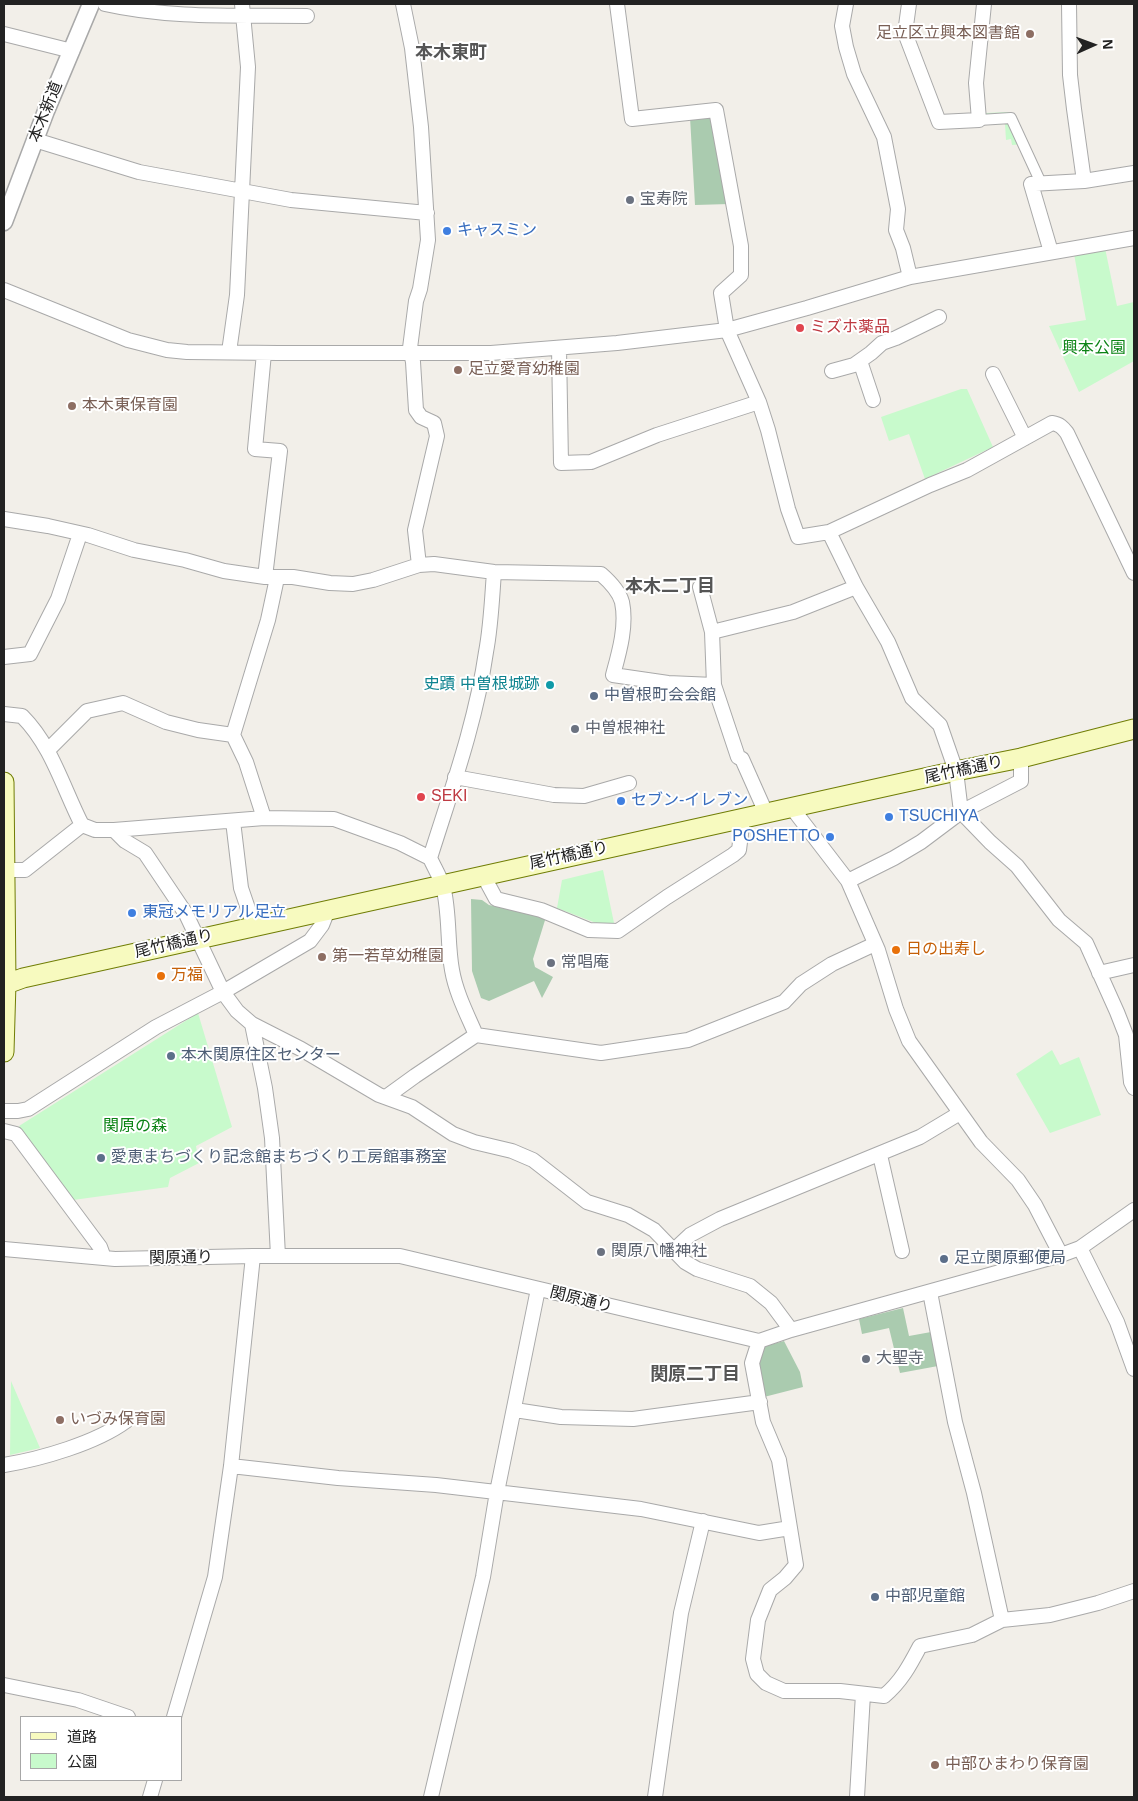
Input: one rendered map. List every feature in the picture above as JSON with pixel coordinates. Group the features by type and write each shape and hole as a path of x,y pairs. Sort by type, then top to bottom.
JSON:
{"main road":[{"name":"尾竹橋通り","path":"5,984 23,978 482,875 1021,758 1134,729"},
{"path":"4,782 6,870 4,1052"}],"street":[{"name":"本木新道","path":"4,222 35,140 91,4"},
{"path":"105,4 152,13 242,9 307,16"},
{"path":"403,4 412,48 428,240 420,289 416,301 410,354 413,362 416,410 421,417 434,423 437,436 415,530 419,565"},
{"path":"617,4 632,120 716,110 741,246 740,275 721,293 727,330 759,402 788,508 798,537 829,532 967,470 1052,424 1060,425 1067,433 1134,573"},
{"path":"846,4 842,26 846,47 854,74 884,137 894,181 898,210 896,230 903,248 910,277"},
{"path":"909,4 905,33 938,122 1011,118 1041,183"},
{"path":"979,120 976,83 984,4"},
{"path":"1069,4 1071,84 1084,182"},
{"path":"229,352 237,295 248,67 242,9"},
{"path":"4,34 72,52"},
{"path":"35,140 139,172 291,200 427,213"},
{"path":"1051,252 1032,184 1084,182 1134,173"},
{"path":"4,290 128,340 167,350 264,353 491,353 617,343 727,330 910,277 1134,238"},
{"path":"832,371 854,365 882,343 939,317"},
{"path":"559,348 561,463 591,462 657,435 759,402"},
{"path":"264,353 255,449 280,451 268,620 233,735 246,762 264,818"},
{"path":"860,361 873,400"},
{"path":"993,374 1025,438"},
{"path":"4,519 48,526 224,572 271,578 293,577 353,584 373,580 419,565 453,566 494,572 601,574 610,582 622,601 621,643 613,675 668,683 714,685"},
{"path":"829,532 856,587 888,642 912,698 940,725 956,771 961,812 1017,866 1059,920 1086,943 1126,1035 1131,1082 1134,1088"},
{"path":"4,657 30,654 58,599 80,534"},
{"path":"430,858 475,706 486,652 494,572"},
{"path":"700,587 712,632 714,685 738,757 742,759 766,813"},
{"path":"712,632 793,612 856,587"},
{"path":"48,750 87,711 123,703 166,722 198,730 233,735"},
{"path":"4,714 22,716 33,726 48,750 82,825 95,830 264,818 334,820 400,843 430,858 442,884 446,902 452,972 458,994 476,1035"},
{"path":"848,881 921,842 961,812 1021,781 1021,758"},
{"path":"455,777 554,795 584,796 629,784"},
{"path":"792,808 848,881 876,944 896,1009 909,1041 982,1142 1018,1180 1035,1205 1061,1255"},
{"path":"482,875 496,899 542,910 589,930 618,931 739,850 743,818"},
{"path":"233,821 241,888 254,926"},
{"path":"6,870 25,870 82,825"},
{"path":"114,830 125,841 145,853 186,914 223,992 237,1010 252,1024 294,1045 386,1097 412,1107 453,1134 474,1142 512,1151 533,1160 587,1202 628,1215 654,1230 685,1262 697,1269 750,1286 771,1303 791,1330"},
{"path":"4,1111 28,1109 156,1027 223,992 310,941 322,925 328,910"},
{"path":"386,1097 476,1035 601,1053 688,1040 784,1002 801,984 832,964 876,944"},
{"path":"1099,973 1134,965"},
{"path":"252,1024 265,1088 272,1138 278,1256"},
{"path":"674,1250 690,1235 720,1219 880,1155 920,1137 960,1113"},
{"path":"4,1131 16,1134 100,1247 104,1258"},
{"path":"880,1155 902,1251"},
{"path":"1134,1210 1080,1248 1061,1255 791,1330 759,1341 752,1364 763,1422 779,1460 796,1564 785,1578 770,1590 758,1620 753,1659 757,1674 766,1683 784,1691 840,1691 884,1696 894,1688 906,1672 920,1646 972,1635 1002,1620 1050,1614 1098,1603 1134,1591"},
{"path":"1080,1248 1117,1322 1134,1369"},
{"name":"関原通り","path":"4,1249 104,1258 400,1256 759,1341"},
{"path":"174,1716 215,1578 231,1466 253,1256"},
{"path":"431,1797 483,1577 497,1492 538,1289"},
{"path":"930,1292 955,1422 974,1493 1002,1620"},
{"path":"515,1410 561,1417 633,1419 760,1402"},
{"path":"4,1465 45,1457 113,1430 126,1421"},
{"path":"231,1466 338,1478 436,1485 641,1509 759,1533 790,1528"},
{"path":"655,1797 681,1613 703,1521"},
{"path":"4,1686 78,1700 125,1716"},
{"path":"857,1797 863,1694"},
{"path":"150,1797 155,1781"}],"green space":[{"path":"1009,112 1025,144 1012,145 1011,139 1006,140 1005,124 986,125 986,113"},
{"path":"712,115 729,204 695,205 690,117"},
{"name":"興本公園","path":"1105,248 1117,306 1134,302 1134,361 1079,392 1049,326 1086,320 1074,254"},
{"path":"961,389 967,389 993,447 925,479 909,434 889,441 881,417"},
{"path":"603,870 614,923 596,923 557,908 562,880"},
{"path":"471,899 482,900 489,905 546,917 533,959 535,967 553,977 542,998 534,981 489,1001 481,998 472,971"},
{"name":"関原の森","path":"198,1013 232,1127 196,1146 199,1163 170,1178 168,1187 73,1200 19,1126"},
{"path":"1052,1050 1060,1065 1079,1057 1101,1115 1050,1133 1016,1074"},
{"path":"903,1308 909,1336 931,1332 938,1366 900,1373 889,1328 862,1334 859,1319"},
{"path":"784,1341 800,1372 803,1387 764,1397 759,1370 762,1352 765,1346"},
{"path":"11,1381 40,1448 10,1455"}],"place":[{"name":"足立区立興本図書館","path":"1030,34"},
{"name":"宝寿院","path":"630,200"},
{"name":"キャスミン","path":"447,231"},
{"name":"ミズホ薬品","path":"800,328"},
{"name":"足立愛育幼稚園","path":"458,370"},
{"name":"本木東保育園","path":"72,406"},
{"name":"史蹟 中曽根城跡","path":"550,685"},
{"name":"中曽根町会会館","path":"594,696"},
{"name":"中曽根神社","path":"575,729"},
{"name":"SEKI","path":"421,797"},
{"name":"セブン-イレブン","path":"621,801"},
{"name":"TSUCHIYA","path":"889,817"},
{"name":"POSHETTO","path":"830,837"},
{"name":"東冠メモリアル足立","path":"132,913"},
{"name":"日の出寿し","path":"896,950"},
{"name":"第一若草幼稚園","path":"322,957"},
{"name":"常唱庵","path":"551,963"},
{"name":"万福","path":"161,976"},
{"name":"本木関原住区センター","path":"171,1056"},
{"name":"愛恵まちづくり記念館まちづくり工房館事務室","path":"101,1158"},
{"name":"関原八幡神社","path":"601,1252"},
{"name":"足立関原郵便局","path":"944,1259"},
{"name":"大聖寺","path":"866,1359"},
{"name":"いづみ保育園","path":"60,1420"},
{"name":"中部児童館","path":"875,1597"},
{"name":"中部ひまわり保育園","path":"935,1765"}],"district":[{"name":"本木東町","path":"451,53"},
{"name":"本木二丁目","path":"670,587"},
{"name":"関原二丁目","path":"695,1375"}]}
